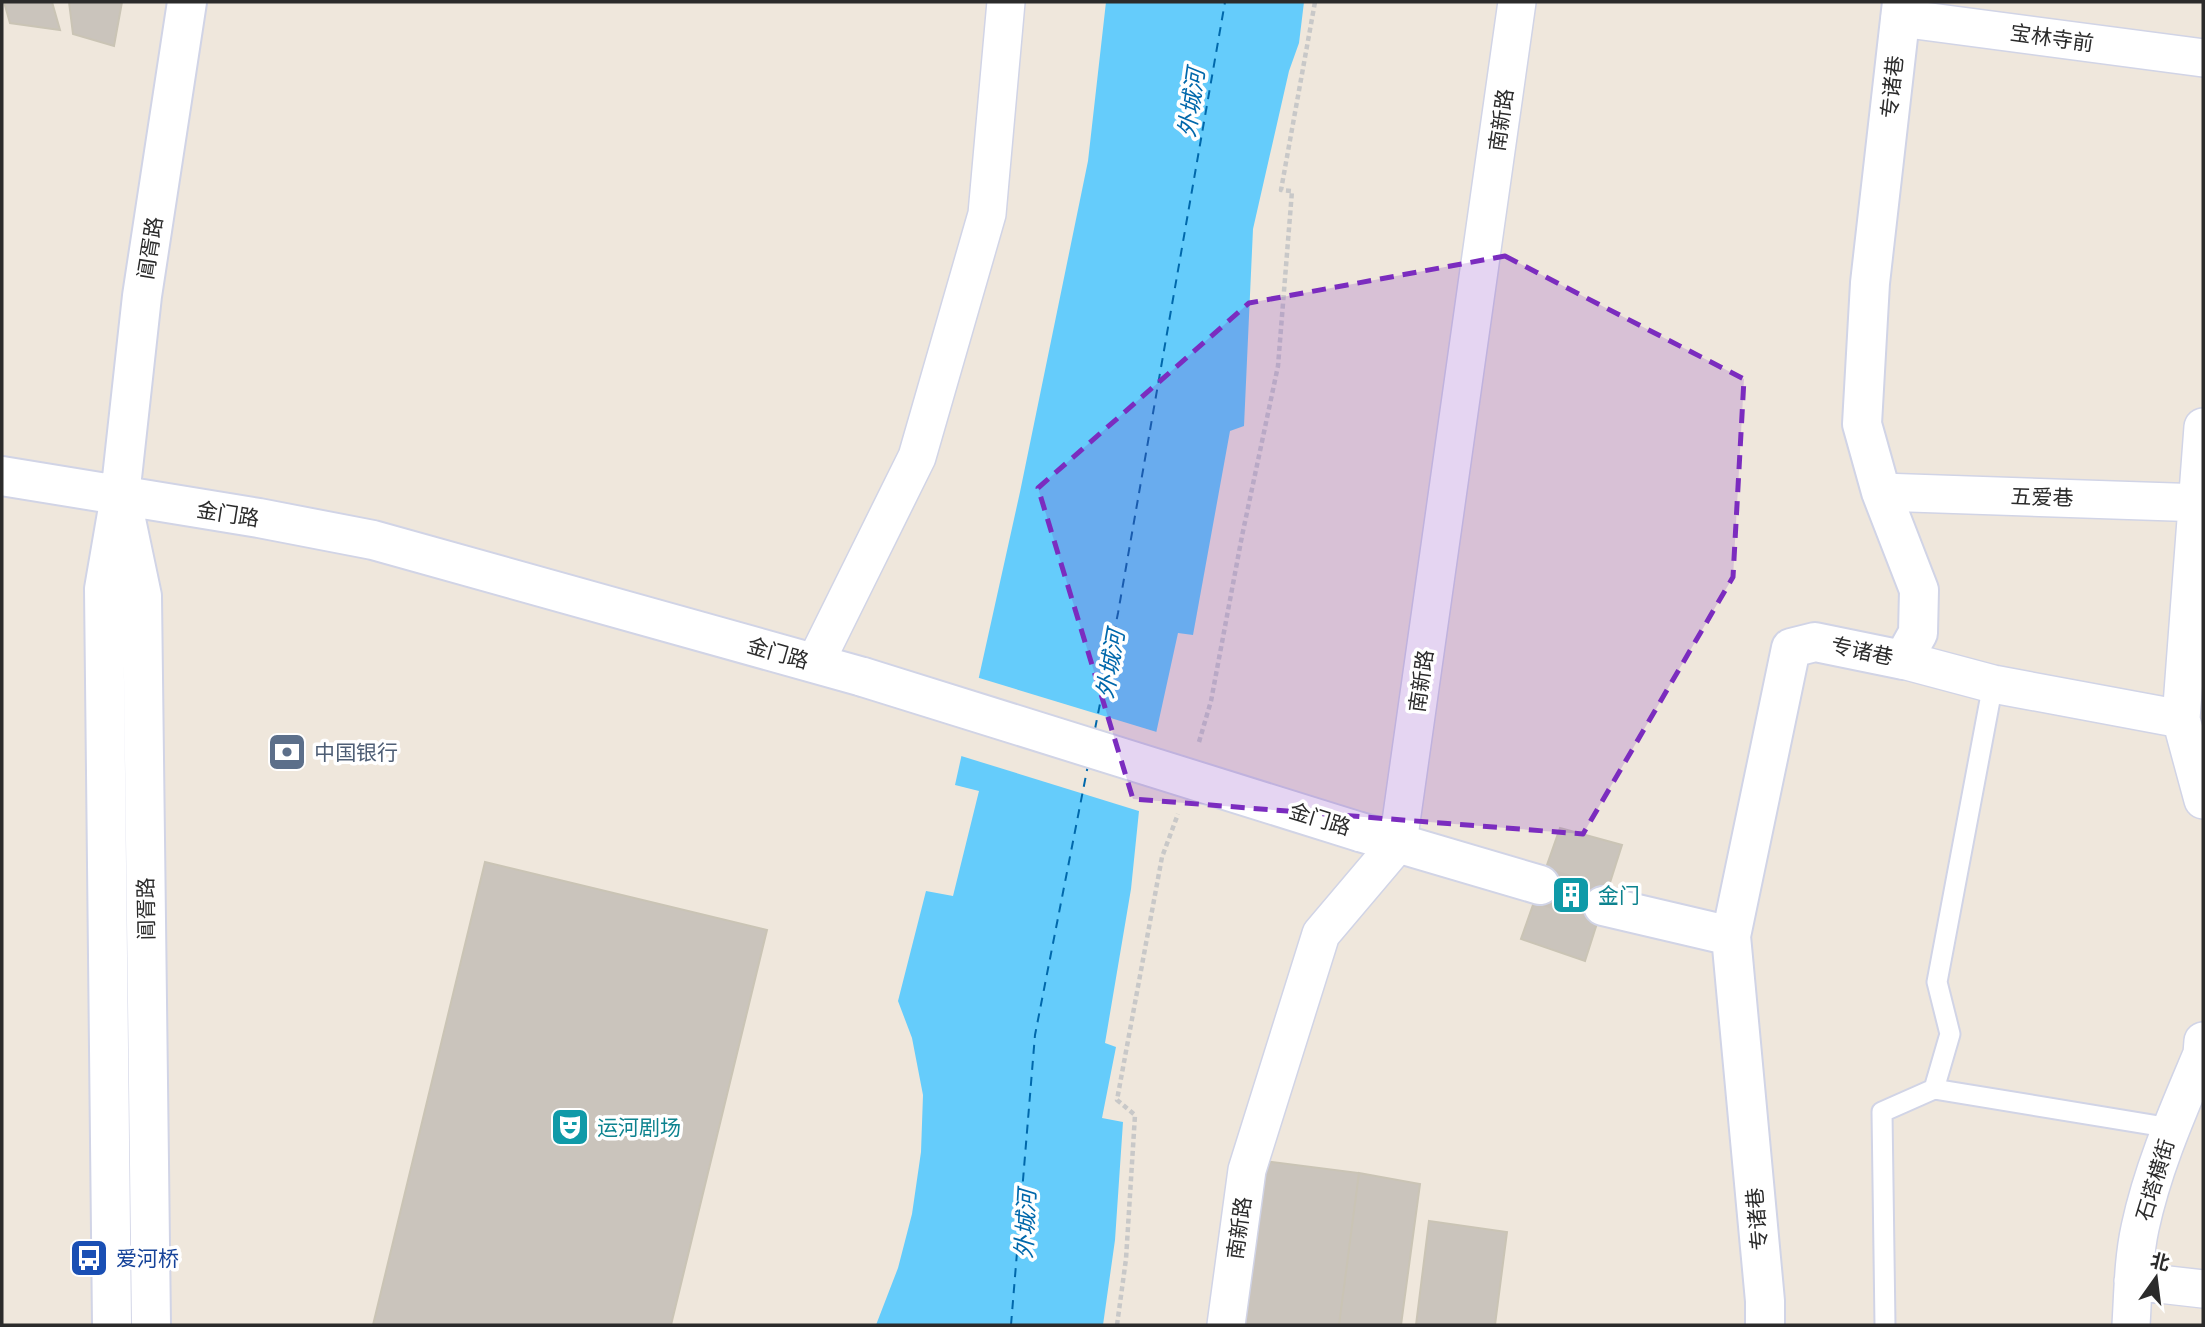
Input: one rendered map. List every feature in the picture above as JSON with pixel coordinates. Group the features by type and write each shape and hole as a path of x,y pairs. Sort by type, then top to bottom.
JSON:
{"street":[{"name":"阊胥路","path":"112,1325 104,589 120,496 142,296 187,2"},
{"path":"815,663 917,457 925,431 987,214 1006,2"},
{"name":"南新路","path":"1226,1325 1247,1170 1321,934 1398,843 1517,2"},
{"name":"宝林寺前","path":"1901,10 2203,58"},
{"name":"专诸巷","path":"1765,1325 1731,936 1791,648 1815,642 1903,660 1918,633 1919,590 1881,492 1863,424 1870,283 1901,10"},
{"path":"2203,427 2200,503 2180,719 2203,800"},
{"name":"金门路","path":"2,476 282,522 373,540 863,677 1360,832 1540,885"},
{"name":"五爱巷","path":"1881,492 2200,503"},
{"name":"阊胥路","path":"120,496 142,596 151,1325"},
{"path":"1903,660 1993,684 2180,719"},
{"path":"1603,906 1731,936"},
{"name":"石塔横街","path":"2131,1325 2140,1228 2162,1151 2202,1054 2203,1041"},
{"path":"2133,1281 2203,1289"}],"lane":[{"path":"1934,1089 1950,1034 1937,982 1993,684"},
{"path":"1885,1325 1882,1112 1934,1089 2171,1128"}],"path":[{"path":"1196,753 1211,701 1278,366 1292,191 1281,190 1315,2"},
{"path":"1117,1325 1126,1259 1135,1115 1117,1100 1162,857 1181,805"}],"highlighted area":[{"path":"1505,256 1744,379 1733,577 1583,834 1133,799 1038,488 1249,303"}],"water":[{"name":"外城河","path":"1106,2 1304,2 1299,43 1289,71 1253,229 1244,426 1230,431 1193,635 1178,633 1139,811 1131,889 1105,1043 1116,1047 1102,1118 1123,1122 1115,1240 1103,1325 876,1325 898,1268 912,1214 921,1152 923,1095 912,1038 898,1001 926,891 953,896 979,791 955,785 1020,492 1088,161"}],"pier":[{"path":"976,677 1160,733 1142,812 958,755"}],"building":[{"path":"4,2 52,2 60,30 10,23"},
{"path":"69,2 122,2 114,46 73,34"},
{"name":"金门","path":"1560,828 1622,845 1585,961 1521,939"},
{"name":"运河剧场","path":"485,862 767,930 671,1325 373,1325"},
{"path":"1257,1160 1359,1173 1339,1325 1236,1325"},
{"path":"1359,1173 1420,1184 1401,1325 1339,1325"},
{"path":"1429,1221 1507,1232 1495,1325 1416,1325"}],"ferry route":[{"path":"1095,729 1118,613 1225,2"},
{"path":"1011,1325 1035,1035 1088,765"}],"tunnel":[{"path":"1540,885 1603,906"}],"place":[{"name":"中国银行","path":"287,752"},
{"name":"金门","path":"1571,895"},
{"name":"运河剧场","path":"570,1127"},
{"name":"爱河桥","path":"89,1258"}]}
